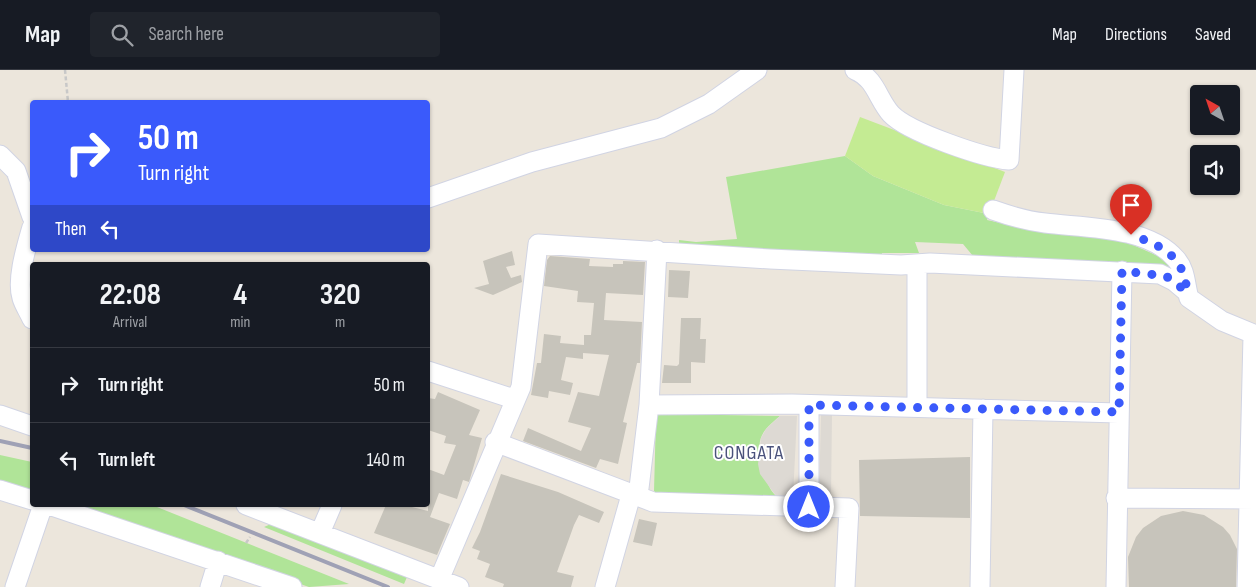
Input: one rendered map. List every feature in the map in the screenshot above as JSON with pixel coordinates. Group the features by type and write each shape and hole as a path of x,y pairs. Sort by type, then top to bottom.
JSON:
{"street":[{"path":"430,197 532,162 661,128 709,104 757,70"},
{"path":"855,70 865,75 872,82 892,115 907,124 968,150 994,159 1009,160 1014,70"},
{"path":"0,155 16,171 30,211"},
{"path":"993,210 1022,219 1114,230 1150,242 1176,258 1183,270 1189,298 1222,321 1254,336 1253,499 1250,583"},
{"path":"30,234 24,255 21,284 21,297 30,315"},
{"path":"439,580 495,442 521,387 538,244 657,250 770,259 901,265 1122,271 1166,276 1187,292"},
{"path":"604,587 631,495 639,488 648,404 657,250"},
{"path":"917,264 917,408"},
{"path":"1116,587 1116,498 1122,271"},
{"path":"430,372 514,399"},
{"path":"648,404 809,405 1119,412"},
{"path":"809,405 809,507"},
{"path":"980,587 984,409"},
{"path":"0,415 30,425"},
{"path":"495,442 653,502 849,508 845,587"},
{"path":"0,490 30,499"},
{"path":"1116,498 1253,499"},
{"path":"15,587 42,507"},
{"path":"55,507 292,587"},
{"path":"251,507 459,587"},
{"path":"320,533 331,507"},
{"path":"210,587 218,562"}],"path":[{"path":"65,70 68,100"},
{"path":"246,543 250,537"}],"green space":[{"path":"860,117 1005,172 989,214 944,205 873,176 845,156"},
{"path":"845,156 873,176 944,205 989,214 987,220 1046,233 1113,236 1158,256 1176,272 1029,258 973,256 963,244 915,242 919,253 882,253 881,259 679,244 679,240 696,242 737,239 726,177"},
{"path":"659,414 780,416 766,429 760,441 760,454 768,482 776,496 656,493 654,491 656,416"},
{"path":"0,455 30,462 30,492 0,482"},
{"path":"74,507 157,507 349,584 309,587"},
{"path":"271,524 407,577 404,584 264,527"}],"shaded area":[{"path":"821,415 832,415 831,497 819,497"},
{"path":"780,416 797,416 793,497 776,496 760,474 758,464 761,438 766,429"}],"building":[{"path":"512,251 515,265 506,267 511,278 521,275 522,282 493,295 474,288 489,284 483,261"},
{"path":"550,256 590,259 589,266 613,267 613,264 623,264 623,261 645,262 643,295 606,293 604,320 642,322 640,363 637,363 623,422 627,423 618,464 600,459 596,468 523,441 528,428 581,451 591,428 568,422 578,392 599,396 609,355 583,353 583,359 566,357 561,380 573,383 570,395 549,391 548,398 531,395 537,363 541,363 544,334 561,336 560,343 584,345 584,335 591,335 594,303 577,302 578,291 544,286 547,260"},
{"path":"669,270 690,271 688,298 668,297"},
{"path":"681,318 701,318 700,339 706,339 705,363 691,362 691,383 662,383 664,365 677,366 679,364"},
{"path":"438,392 480,410 469,435 482,438 469,482 463,480 457,499 439,493 430,517 450,524 437,555 374,533 385,507 412,507 428,511 428,507 430,507 430,470 444,475 456,445 444,443 446,436 430,431 430,398 435,399"},
{"path":"970,457 970,518 860,516 859,460"},
{"path":"501,474 558,492 604,512 599,523 579,515 574,525 557,572 574,576 571,587 503,587 504,584 485,577 490,564 477,559 480,551 472,548 480,532"},
{"path":"1183,511 1204,515 1223,527 1230,535 1237,549 1236,587 1129,587 1128,557 1136,537 1143,528 1161,516"},
{"path":"639,519 657,523 652,546 633,542"}],"railway":[{"path":"0,441 30,448"},
{"path":"189,507 388,587"}],"district":[{"name":"CONGATA","path":"749,452"}],"route":[{"path":"809,507 809,405 1119,412 1122,271 1160,274 1174,281 1187,292 1183,270 1176,258 1164,249 1131,235"}]}
